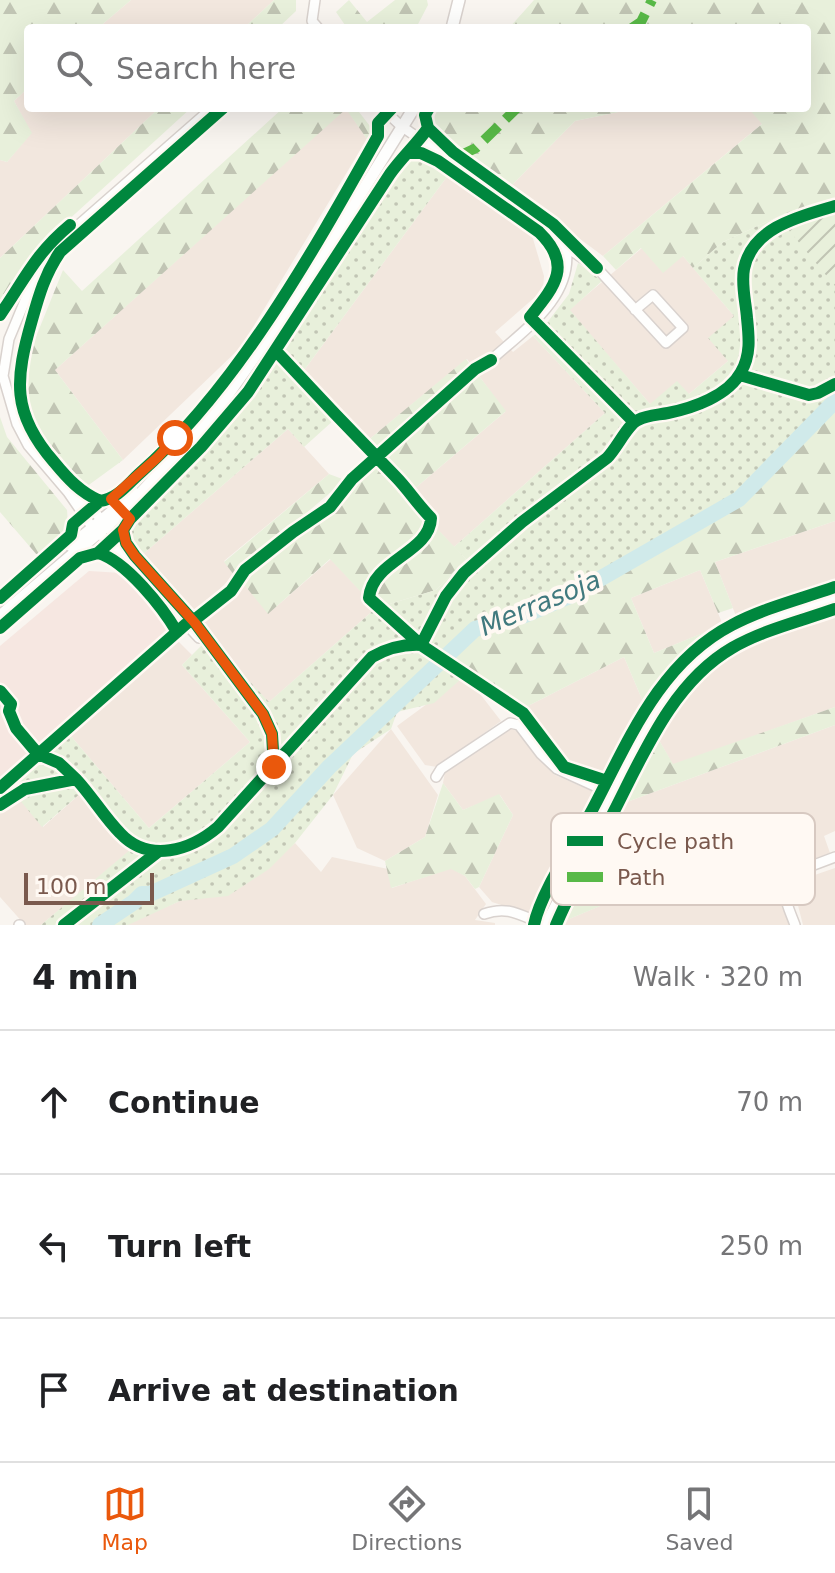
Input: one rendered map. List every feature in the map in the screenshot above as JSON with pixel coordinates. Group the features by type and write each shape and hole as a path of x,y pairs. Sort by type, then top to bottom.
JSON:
{"street":[{"path":"312,24 315,0"},
{"path":"453,24 459,0"},
{"path":"139,570 95,531 68,492 28,445 17,424 3,376 2,358 39,267 51,249 207,112"},
{"path":"386,112 401,126 542,223 566,247 597,268 635,310 666,343 683,328 653,295 635,310"},
{"path":"0,616 154,478 212,417 262,350 411,112"},
{"path":"491,360 534,322 560,290 568,263 566,247"},
{"path":"68,492 92,508 105,522 139,570 199,638"},
{"path":"0,607 95,531"},
{"path":"602,813 664,698 693,664 740,633 835,598"},
{"path":"436,777 441,769 510,723 519,725 557,769 612,794"},
{"path":"815,865 835,857"},
{"path":"484,914 498,909 512,911 545,925 555,905"},
{"path":"788,905 795,925"}],"shaded area":[{"path":"131,0 274,0 248,24 103,24"},
{"path":"24,92 24,112 155,112 0,258 0,160 7,162 31,133 14,101"},
{"path":"342,112 349,112 367,139 241,347 123,460 55,370"},
{"path":"619,112 752,112 763,123 603,256 510,187 575,121"},
{"path":"449,174 531,232 544,276 543,290 495,332 513,352 533,336 605,413 454,547 406,496 505,412 467,359 366,442 302,373"},
{"path":"642,248 683,256 734,316 728,361 689,394 650,404 569,310"},
{"path":"288,429 329,474 224,561 234,575 195,613 142,555"},
{"path":"835,521 835,581 736,616 715,562"},
{"path":"331,559 376,608 268,703 209,638 199,622 242,582 269,613"},
{"path":"700,570 723,625 654,653 631,598"},
{"path":"89,571 122,573 171,633 0,783 0,646"},
{"path":"835,614 835,707 673,765 659,740 672,713 706,674 732,652"},
{"path":"178,641 192,655 182,665 250,742 149,828 70,735"},
{"path":"624,657 644,704 606,774 568,765 556,753 534,716 524,708"},
{"path":"461,679 477,690 501,721 437,767 425,765 397,726"},
{"path":"835,725 835,831 824,836 830,853 815,859 815,813 620,813 627,802"},
{"path":"391,729 438,795 425,837 385,861 357,848 333,795"},
{"path":"509,729 519,731 536,757 555,775 594,792 584,813 551,813 551,879 533,915 492,902 479,887 513,815 500,795 463,810 443,783 445,772"},
{"path":"82,792 131,850 41,925 25,925 0,897 0,811 18,797 43,827"},
{"path":"295,843 321,872 332,857 388,869 392,888 451,868 465,876 486,904 475,920 495,925 124,925 180,901 246,884"},
{"path":"835,868 835,925 803,925 798,905 815,905 815,875"},
{"path":"602,905 782,905 789,925 561,925"}],"green space":[{"path":"0,0 131,0 103,24 24,24 24,92 14,101 32,133 7,162 0,160"},
{"path":"274,0 296,0 296,11 282,24 248,24"},
{"path":"349,0 367,22 395,0 427,0 428,5 418,24 344,24 336,12"},
{"path":"534,0 835,0 835,199 788,212 723,242 693,268 683,256 663,273 641,248 616,270 603,256 762,124 752,112 811,112 811,24 513,24"},
{"path":"155,112 187,112 30,255 0,300 0,258"},
{"path":"279,112 343,112 55,370 123,460 86,487 32,423 25,364 63,270 82,291"},
{"path":"348,112 359,112 373,130 367,139"},
{"path":"436,112 619,112 575,121 510,187 432,127"},
{"path":"412,156 435,164 449,174 302,373 281,351 406,158"},
{"path":"835,199 835,392 735,495 567,592 471,625 433,658 461,679 434,703 397,712 391,729 353,754 333,795 295,843 269,869 228,896 180,901 128,925 41,925 131,849 82,792 42,827 9,787 70,735 149,828 250,742 182,665 209,638 269,702 376,608 436,590 466,559 454,547 605,413 533,336 536,334 624,422 634,414 546,324 569,294 578,263 602,281 570,310 650,404 677,381 689,394 728,361 708,338 734,316 693,268 723,242 788,212"},
{"path":"835,212 835,286 787,228"},
{"path":"277,357 334,420 304,447 288,429 142,555 127,531 134,520 227,421"},
{"path":"466,359 472,367 377,453 366,442"},
{"path":"479,376 506,411 406,496 466,559 436,590 376,608 330,559 268,614 242,582"},
{"path":"835,409 835,521 715,562 733,608 718,613 700,570 631,598 654,653 715,628 670,665 644,704 624,657 524,708 449,659 478,633 573,600 743,502"},
{"path":"0,417 7,437 67,510 64,532 37,555 0,512"},
{"path":"329,474 345,480 234,575 224,562"},
{"path":"835,707 835,725 627,802 659,740 673,764"},
{"path":"443,783 463,810 499,794 513,815 479,887 475,889 465,876 451,869 391,888 385,861 425,837"},
{"path":"571,905 603,905 562,922"}],"waterway":[{"name":"Merrasoja","path":"100,925 142,894 150,894 233,856 272,829 329,767 475,629 525,615 570,596 739,499 835,401"}],"marked path":[{"path":"638,24 652,0"},
{"path":"459,156 476,148 513,112"}],"cycle path":[{"path":"218,112 60,252 37,302 22,360 20,395 24,411 40,444 59,468 80,489 100,501 121,491 175,439 241,359 328,225 378,136 378,123 388,112"},
{"path":"0,628 80,558 98,553 123,530 248,392 390,174 428,128 427,112"},
{"path":"428,128 453,152 553,224 597,268"},
{"path":"411,153 421,153 438,161 539,232 549,244 558,265 557,275 547,295 530,317 634,422"},
{"path":"276,351 400,481 431,518 421,540 380,574 372,585 369,598 421,645 446,596 464,573 522,522 607,458 634,422 699,404 728,388 744,366 748,352 743,281 749,255 767,233 793,219 835,206"},
{"path":"0,315 39,257 70,225"},
{"path":"193,621 231,591 245,570 330,507 352,479 475,369 491,360"},
{"path":"740,375 809,395 835,384"},
{"path":"0,598 71,535 73,524 100,501"},
{"path":"123,530 126,543 135,556 195,623 263,714 272,734 274,767"},
{"path":"98,553 132,575 177,632"},
{"path":"591,813 647,708 683,661 706,641 744,619 835,587"},
{"path":"613,813 659,725 674,702 710,663 732,648 769,631 835,609"},
{"path":"0,788 186,624"},
{"path":"0,805 25,789 76,779 114,827 131,843 157,851 183,847 218,827 372,657 396,647 414,645 421,645 523,713 564,767 607,781"},
{"path":"0,691 11,704 9,711 16,728 38,754 59,763 76,779"},
{"path":"64,925 159,851"},
{"path":"534,925 551,882"},
{"path":"556,925 566,905"}],"route":[{"path":"175,438 111,499 130,519 123,530 126,543 135,556 195,623 263,714 272,734 274,767"}]}
